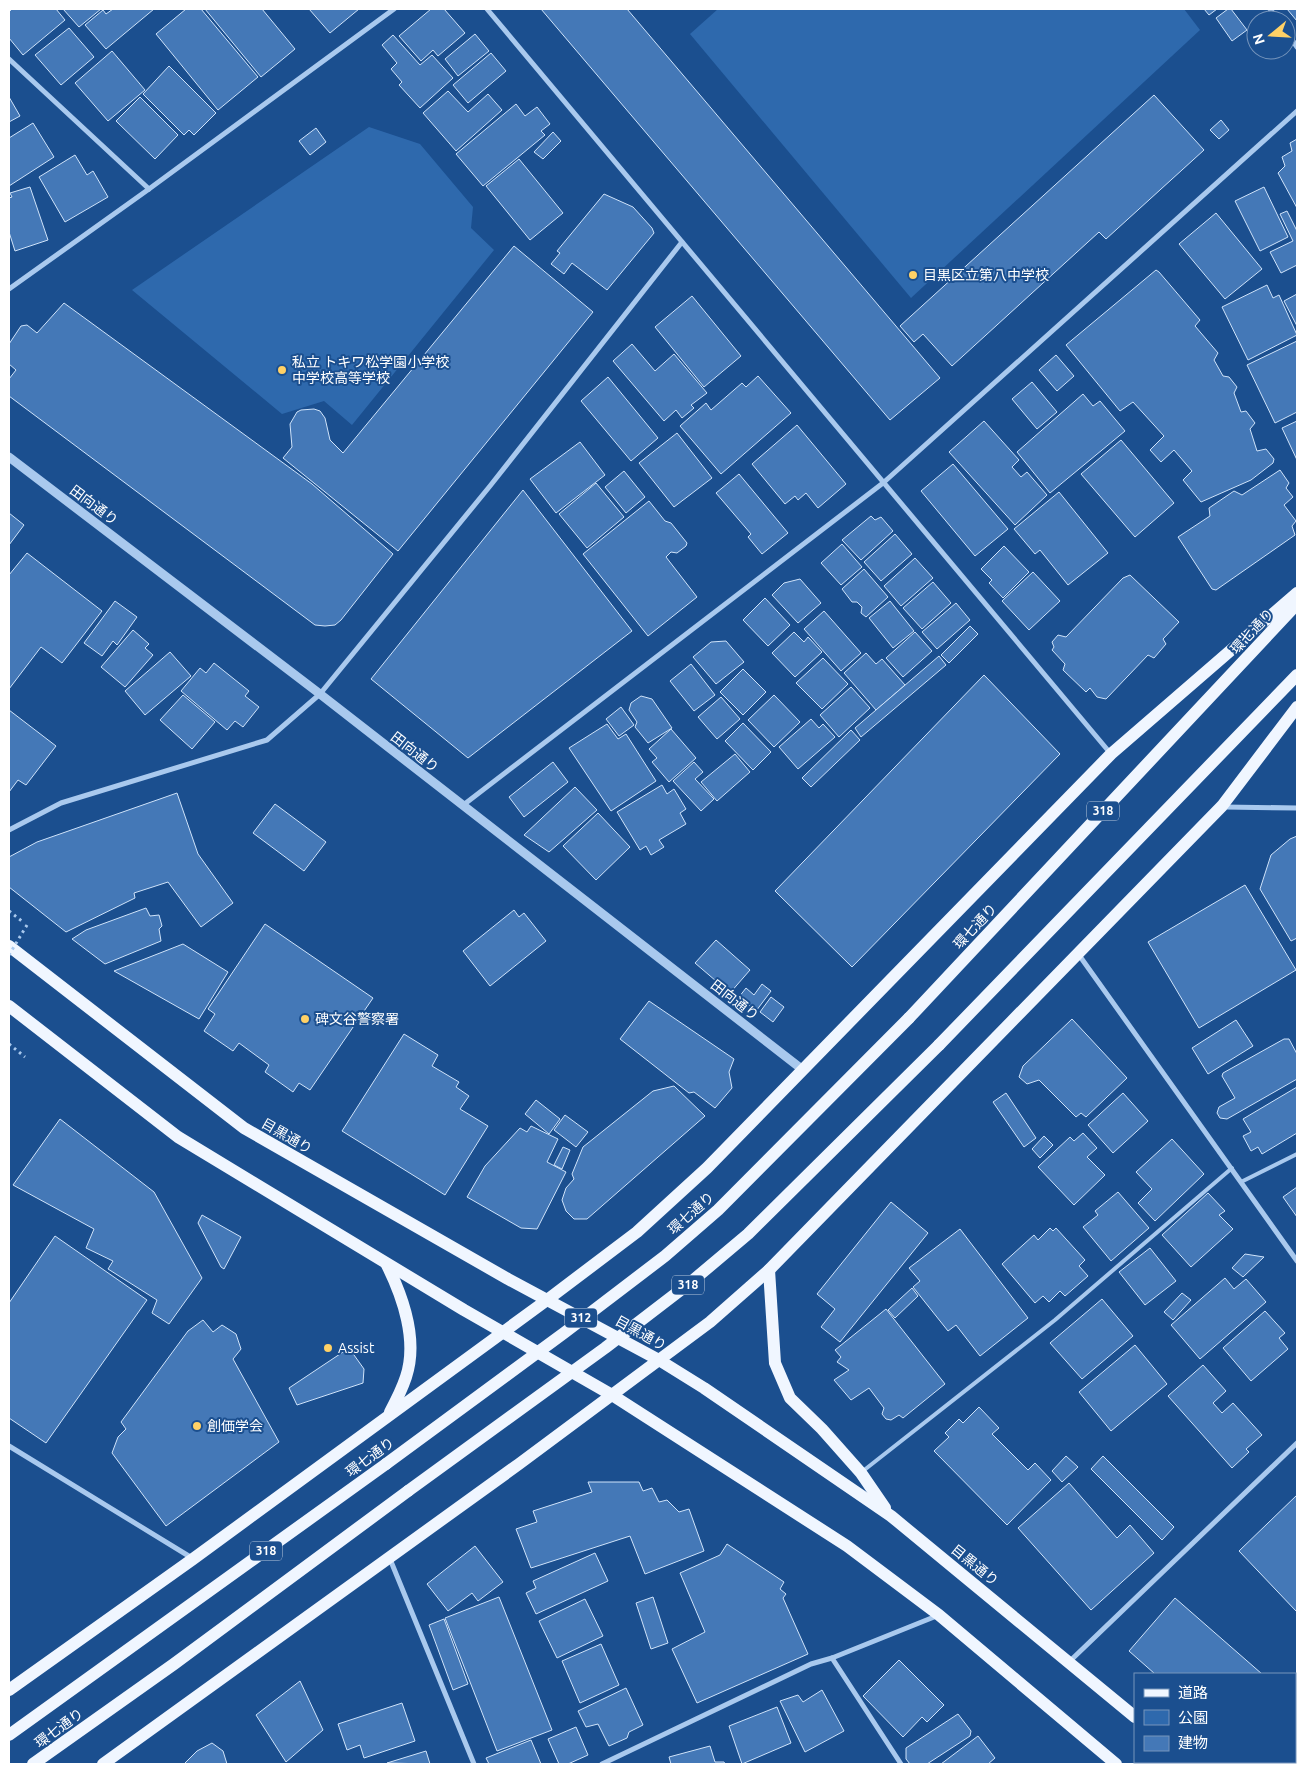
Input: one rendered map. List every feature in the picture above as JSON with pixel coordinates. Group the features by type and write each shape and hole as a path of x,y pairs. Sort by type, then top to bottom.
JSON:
{"main road":[{"path":"9,1690 193,1559 389,1414 548,1300 637,1232 707,1168 1111,754 1297,593"},
{"name":"環七通り","path":"9,1735 386,1464 564,1333 680,1243 725,1204 909,1018 1297,604"},
{"name":"環七通り","path":"33,1764 174,1664 605,1348 691,1282 748,1234 939,1045 1297,675"},
{"path":"103,1764 390,1558 612,1395 710,1322 769,1270 1222,806 1297,707"},
{"name":"目黒通り","path":"9,946 244,1128 374,1203 659,1360 704,1388 891,1516 1134,1716"},
{"path":"9,1006 178,1137 502,1333 612,1395 847,1546 939,1615 1116,1764"},
{"path":"387,1264 405,1306 409,1339 409,1361 406,1376 389,1414"},
{"path":"769,1270 775,1364 790,1398 822,1429 861,1473 891,1516"}],"street":[{"path":"9,289 394,9"},
{"path":"487,9 1111,754"},
{"path":"9,59 149,189"},
{"path":"462,806 883,483 1297,111"},
{"path":"9,830 61,803 267,740 320,694 490,486 682,242"},
{"name":"田向通り","path":"9,457 320,694 804,1070"},
{"path":"1222,806 1297,808"},
{"path":"1078,955 1297,1260"},
{"path":"1070,1662 1297,1443"},
{"path":"9,1446 193,1559"},
{"path":"390,1558 474,1764"},
{"path":"602,1764 811,1664 832,1658 939,1615"},
{"path":"832,1658 901,1764"}],"lane":[{"path":"1241,1182 1297,1154"},
{"path":"861,1473 1055,1320 1232,1168"}],"path":[{"path":"9,911 27,925 9,955"},
{"path":"9,1044 25,1057"}],"green space":[{"path":"718,9 1184,9 1200,30 911,298 690,34"},
{"path":"369,127 420,144 473,207 471,228 494,250 352,425 324,401 282,414 132,290"}],"building":[{"path":"12,9 56,9 65,20 23,55 9,38 9,12"},
{"path":"63,9 101,9 79,27"},
{"path":"113,9 154,9 106,49 85,25 103,10 106,14"},
{"path":"186,9 201,9 258,77 218,110 156,34"},
{"path":"205,9 262,9 295,49 261,77"},
{"path":"309,9 359,9 330,33"},
{"path":"431,9 444,9 465,33 438,56 433,50 421,61 399,36"},
{"path":"541,9 627,9 940,378 890,420"},
{"path":"1204,9 1217,9 1209,15"},
{"path":"1228,9 1231,9 1246,31 1232,41 1216,18"},
{"path":"1297,9 1297,21 1296,10 1288,10"},
{"path":"69,28 94,57 61,85 35,55"},
{"path":"475,34 489,51 458,76 445,59"},
{"path":"393,35 420,65 432,55 453,78 420,108 399,85 402,82 391,69 397,63 382,45"},
{"path":"112,51 145,90 108,121 75,83"},
{"path":"491,53 506,71 468,103 453,85"},
{"path":"169,66 216,113 194,135 189,130 184,135 143,94"},
{"path":"448,91 468,112 488,94 502,110 456,151 423,113"},
{"path":"1154,95 1204,150 1106,239 1099,232 952,366 923,334 914,342 900,326"},
{"path":"9,97 20,116 9,122"},
{"path":"140,97 178,135 155,159 116,121"},
{"path":"516,104 525,116 537,107 550,124 541,131 545,135 483,186 456,154"},
{"path":"1221,120 1229,130 1219,139 1210,130"},
{"path":"33,123 54,157 9,186 9,138"},
{"path":"316,128 326,142 310,155 299,141"},
{"path":"553,132 561,141 543,159 534,152"},
{"path":"1297,139 1297,208 1278,173 1285,166 1282,157 1292,151 1290,143"},
{"path":"75,155 87,175 93,171 108,197 65,222 39,177"},
{"path":"519,159 563,213 530,240 486,186"},
{"path":"30,187 48,240 15,251 9,232 9,198 12,197 10,193"},
{"path":"1264,187 1288,237 1260,251 1235,201"},
{"path":"604,194 633,207 652,228 654,233 607,290 572,263 564,274 551,264 560,253 557,251"},
{"path":"1287,211 1297,231 1297,265 1281,273 1270,252 1293,241 1280,214"},
{"path":"1216,213 1262,269 1225,299 1179,244"},
{"path":"514,246 593,312 398,551 283,458 292,447 290,424 297,412 301,410 314,409 320,411 325,418 330,440 343,453"},
{"path":"1156,270 1200,320 1195,326 1218,353 1214,360 1223,376 1229,377 1237,387 1234,393 1241,412 1246,411 1255,423 1250,429 1257,451 1266,449 1274,459 1273,463 1251,480 1201,502 1183,480 1192,471 1174,450 1161,462 1150,450 1164,436 1133,402 1120,411 1066,345"},
{"path":"1267,285 1273,298 1279,295 1297,335 1248,360 1222,307"},
{"path":"1297,294 1297,326 1284,301"},
{"path":"692,296 741,356 704,387 655,327"},
{"path":"64,303 312,484 393,554 341,620 335,625 315,625 9,396 9,379 16,370 9,364 9,344 21,326 27,325 37,333"},
{"path":"1297,341 1297,412 1275,423 1247,365"},
{"path":"632,344 655,371 674,354 707,393 691,405 694,408 682,418 676,410 664,421 613,361"},
{"path":"1056,355 1074,376 1057,391 1039,370"},
{"path":"758,376 791,413 721,474 680,426 706,403 711,410 742,383 746,387"},
{"path":"608,377 658,438 631,461 581,401"},
{"path":"1032,382 1057,412 1037,429 1012,399"},
{"path":"1083,394 1093,406 1100,401 1125,431 1050,493 1017,452"},
{"path":"984,421 1019,460 1012,467 1021,477 1027,472 1047,495 1015,525 949,452"},
{"path":"1297,421 1297,460 1282,428"},
{"path":"797,425 846,484 818,508 806,493 798,500 795,496 785,504 752,464"},
{"path":"677,433 712,478 674,507 639,463"},
{"path":"1121,440 1174,503 1135,537 1081,474"},
{"path":"580,442 605,475 556,513 530,479"},
{"path":"953,464 1008,529 975,556 921,491"},
{"path":"1280,470 1289,483 1286,488 1293,497 1284,505 1296,521 1292,526 1295,535 1216,590 1212,589 1178,537 1210,516 1209,508 1234,491 1242,495"},
{"path":"624,471 645,497 626,513 605,487"},
{"path":"739,474 788,533 762,554 748,537 751,534 716,493"},
{"path":"596,483 624,517 587,548 559,514"},
{"path":"523,490 632,631 468,758 371,679"},
{"path":"1059,492 1108,553 1068,585 1040,550 1035,554 1014,529"},
{"path":"649,501 665,521 671,523 687,543 677,553 671,552 666,557 697,597 648,636 583,554"},
{"path":"9,513 24,525 9,545"},
{"path":"871,516 875,520 881,517 893,531 861,560 842,540"},
{"path":"895,534 912,554 881,581 864,562"},
{"path":"842,544 862,567 841,585 821,563"},
{"path":"1004,546 1029,572 1003,598 989,583 992,580 981,569"},
{"path":"27,553 102,611 62,663 41,647 9,689 9,575"},
{"path":"915,558 933,578 901,606 884,586"},
{"path":"864,569 888,597 866,617 861,613 862,607 857,602 852,602 842,589"},
{"path":"1033,572 1060,601 1029,630 1002,601"},
{"path":"1130,575 1179,622 1163,639 1166,644 1154,658 1148,655 1106,699 1097,697 1090,688 1086,692 1063,670 1065,664 1052,650 1054,647 1052,642 1058,635 1066,637 1123,578"},
{"path":"800,579 821,603 798,623 772,595 784,583"},
{"path":"933,582 951,603 922,629 903,608"},
{"path":"765,598 790,625 768,646 743,620"},
{"path":"115,601 137,617 117,645 113,641 102,656 84,643"},
{"path":"890,601 914,631 893,648 869,618"},
{"path":"956,603 970,620 937,649 922,632"},
{"path":"824,611 861,653 841,671 804,629"},
{"path":"970,626 978,634 949,663 941,655"},
{"path":"133,630 149,644 145,648 153,655 125,687 101,667"},
{"path":"794,632 804,642 808,637 822,652 795,677 772,653"},
{"path":"915,632 932,651 903,677 886,658"},
{"path":"726,641 744,662 716,684 693,657 711,642"},
{"path":"170,652 191,676 145,715 125,691"},
{"path":"866,653 876,664 882,659 905,685 876,710 844,673"},
{"path":"939,656 946,665 861,737 855,728"},
{"path":"823,658 848,684 822,709 796,683"},
{"path":"214,663 249,691 245,696 259,707 243,727 235,721 227,730 181,691 200,668 206,673"},
{"path":"691,664 715,695 694,711 670,681"},
{"path":"743,669 766,692 743,715 720,692"},
{"path":"984,675 1060,754 852,967 775,891"},
{"path":"851,687 870,708 839,737 820,715"},
{"path":"183,695 215,722 192,749 160,720"},
{"path":"774,695 800,722 774,747 748,720"},
{"path":"641,696 652,699 672,728 648,743 635,727 637,722 629,710 631,703"},
{"path":"721,697 740,719 717,739 698,717"},
{"path":"621,707 634,725 619,736 606,719"},
{"path":"9,710 56,746 26,785 18,780 9,792"},
{"path":"811,719 819,728 823,724 835,737 798,769 779,747"},
{"path":"743,723 771,752 753,770 725,741"},
{"path":"607,724 618,739 626,734 656,781 611,811 569,748"},
{"path":"671,729 696,758 669,782 652,762 657,758 649,749"},
{"path":"851,730 860,740 811,787 802,778"},
{"path":"735,754 750,772 717,801 701,782"},
{"path":"553,762 568,782 524,817 509,797"},
{"path":"694,762 703,772 695,779 714,799 701,811 673,781"},
{"path":"662,785 667,794 674,789 686,809 680,813 686,824 659,840 664,847 651,855 646,846 640,850 617,812"},
{"path":"575,787 597,810 549,852 524,835"},
{"path":"177,793 198,854 233,903 201,927 168,882 134,893 135,898 66,932 9,887 9,857 37,842"},
{"path":"275,804 326,842 304,871 253,833"},
{"path":"598,813 630,847 596,880 563,846"},
{"path":"1297,836 1297,938 1291,941 1260,889 1271,855 1290,839"},
{"path":"1245,885 1296,970 1199,1028 1148,942"},
{"path":"146,908 150,916 159,915 162,926 159,929 161,941 105,964 72,939 86,930"},
{"path":"514,910 519,917 524,913 546,941 490,986 463,951"},
{"path":"265,924 373,998 310,1090 299,1083 293,1092 265,1072 269,1065 239,1043 233,1051 204,1031 215,1014 208,1009"},
{"path":"716,940 750,970 730,993 695,963"},
{"path":"183,944 228,972 199,1019 114,971"},
{"path":"762,984 771,991 756,1011 739,997 746,988 754,995"},
{"path":"771,997 784,1007 773,1022 760,1012"},
{"path":"649,1001 734,1059 729,1072 732,1088 715,1108 694,1092 689,1093 620,1039"},
{"path":"1072,1019 1127,1078 1086,1117 1081,1113 1076,1117 1039,1080 1027,1084 1019,1077 1023,1066"},
{"path":"1236,1020 1253,1046 1208,1074 1192,1048"},
{"path":"404,1034 438,1055 432,1066 459,1082 456,1087 469,1096 460,1109 488,1126 445,1195 342,1131"},
{"path":"1284,1039 1289,1039 1297,1054 1297,1079 1227,1119 1220,1118 1217,1113 1219,1107 1235,1098 1222,1076 1223,1073"},
{"path":"674,1086 705,1116 587,1219 574,1219 566,1211 562,1200 566,1188 574,1179 572,1174 583,1147 653,1091"},
{"path":"1297,1087 1297,1133 1262,1154 1258,1147 1251,1151 1243,1136 1251,1132 1243,1119"},
{"path":"1006,1093 1036,1138 1024,1147 993,1102"},
{"path":"1123,1093 1148,1121 1113,1153 1088,1125"},
{"path":"536,1100 560,1119 549,1134 525,1114"},
{"path":"565,1115 588,1132 576,1147 554,1130"},
{"path":"60,1119 154,1192 202,1278 169,1324 152,1313 157,1300 108,1269 113,1261 86,1248 94,1229 13,1185"},
{"path":"531,1126 558,1139 547,1162 566,1172 537,1229 521,1228 467,1197 485,1166 520,1128 527,1132"},
{"path":"1083,1133 1097,1148 1087,1157 1105,1175 1074,1205 1038,1167 1070,1137 1074,1141"},
{"path":"1044,1136 1053,1145 1040,1158 1032,1149"},
{"path":"1172,1139 1204,1174 1155,1221 1138,1203 1152,1189 1136,1172"},
{"path":"563,1147 570,1150 562,1169 554,1165"},
{"path":"1297,1187 1297,1217 1283,1197"},
{"path":"1118,1192 1149,1228 1111,1261 1083,1227 1098,1215 1095,1211"},
{"path":"1208,1193 1225,1211 1219,1215 1233,1229 1191,1267 1162,1235"},
{"path":"891,1202 928,1233 840,1342 821,1327 835,1309 817,1294"},
{"path":"202,1215 241,1237 224,1269 221,1267 198,1223"},
{"path":"1050,1228 1053,1231 1056,1228 1085,1260 1079,1266 1088,1276 1065,1296 1060,1291 1049,1302 1043,1296 1035,1303 1002,1264 1034,1235 1038,1240"},
{"path":"960,1229 1028,1318 980,1356 956,1325 948,1331 913,1287 920,1281 909,1268"},
{"path":"55,1236 147,1300 46,1443 9,1418 9,1303"},
{"path":"1150,1248 1176,1281 1145,1305 1119,1272"},
{"path":"1245,1254 1264,1257 1243,1277 1232,1268"},
{"path":"1225,1278 1234,1289 1246,1279 1266,1302 1200,1359 1171,1325"},
{"path":"912,1288 918,1296 895,1318 888,1310"},
{"path":"1182,1293 1191,1300 1173,1320 1164,1312"},
{"path":"1102,1299 1133,1336 1082,1379 1050,1343"},
{"path":"886,1309 945,1384 903,1418 899,1415 891,1420 886,1419 882,1414 884,1408 869,1388 851,1400 834,1380 849,1370 837,1362 841,1357 835,1350"},
{"path":"1265,1311 1285,1333 1279,1338 1288,1349 1251,1381 1223,1348"},
{"name":"創価学会","path":"203,1320 213,1332 222,1325 236,1334 241,1349 233,1359 279,1442 166,1526 112,1453 118,1437 126,1429 121,1422 188,1331"},
{"path":"1135,1345 1167,1384 1111,1431 1079,1392"},
{"path":"349,1348 364,1369 363,1383 297,1405 289,1388"},
{"path":"1203,1365 1226,1391 1213,1403 1222,1413 1233,1403 1262,1435 1246,1449 1249,1452 1232,1468 1168,1396"},
{"path":"979,1407 999,1428 992,1434 1028,1470 1035,1463 1051,1480 1007,1525 934,1451 949,1437 945,1433 959,1419 963,1423"},
{"path":"1066,1456 1078,1467 1062,1482 1052,1471"},
{"path":"1103,1456 1174,1527 1162,1540 1091,1469"},
{"path":"588,1482 639,1482 643,1491 652,1488 659,1502 667,1500 679,1512 689,1509 704,1551 645,1574 630,1536 531,1568 516,1529 537,1522 533,1511 592,1492"},
{"path":"1069,1483 1117,1538 1130,1525 1154,1553 1091,1610 1018,1528"},
{"path":"1297,1495 1297,1610 1296,1611 1239,1551"},
{"path":"727,1544 784,1582 780,1589 786,1594 783,1598 808,1654 697,1703 672,1649 705,1632 680,1573 720,1555"},
{"path":"475,1546 503,1582 478,1601 472,1593 448,1611 427,1584"},
{"path":"595,1553 608,1581 536,1614 526,1593 536,1588 533,1581"},
{"path":"499,1597 552,1730 497,1751 445,1618"},
{"path":"653,1597 668,1643 651,1649 636,1603"},
{"path":"1175,1598 1261,1673 1154,1673 1129,1651"},
{"path":"585,1599 603,1636 557,1658 539,1621"},
{"path":"444,1619 468,1684 453,1690 429,1625"},
{"path":"601,1644 619,1685 580,1703 562,1661"},
{"path":"899,1660 944,1705 927,1722 922,1717 903,1737 863,1696"},
{"path":"300,1681 323,1730 286,1762 256,1715"},
{"path":"626,1688 643,1725 629,1732 627,1738 609,1746 598,1724 586,1727 578,1711"},
{"path":"822,1690 844,1731 805,1752 780,1701 798,1695 803,1702"},
{"path":"402,1703 415,1741 364,1758 360,1745 347,1750 338,1724"},
{"path":"777,1707 791,1743 742,1764 729,1726"},
{"path":"958,1714 971,1731 970,1736 927,1764 910,1764 906,1759 906,1748"},
{"path":"576,1727 588,1755 568,1764 559,1764 548,1739"},
{"path":"978,1736 995,1758 988,1764 941,1764"},
{"path":"531,1740 541,1764 489,1764 486,1758"},
{"path":"212,1743 223,1751 227,1764 184,1764 197,1751"},
{"path":"710,1746 715,1762 724,1762 725,1764 671,1764 669,1757"},
{"path":"426,1751 430,1764 387,1763"}],"place":[{"name":"目黒区立第八中学校","path":"913,275"},
{"name":"私立 トキワ松学園小学校 中学校高等学校","path":"282,370"},
{"name":"碑文谷警察署","path":"305,1019"},
{"name":"Assist","path":"328,1348"},
{"name":"創価学会","path":"197,1426"}]}
